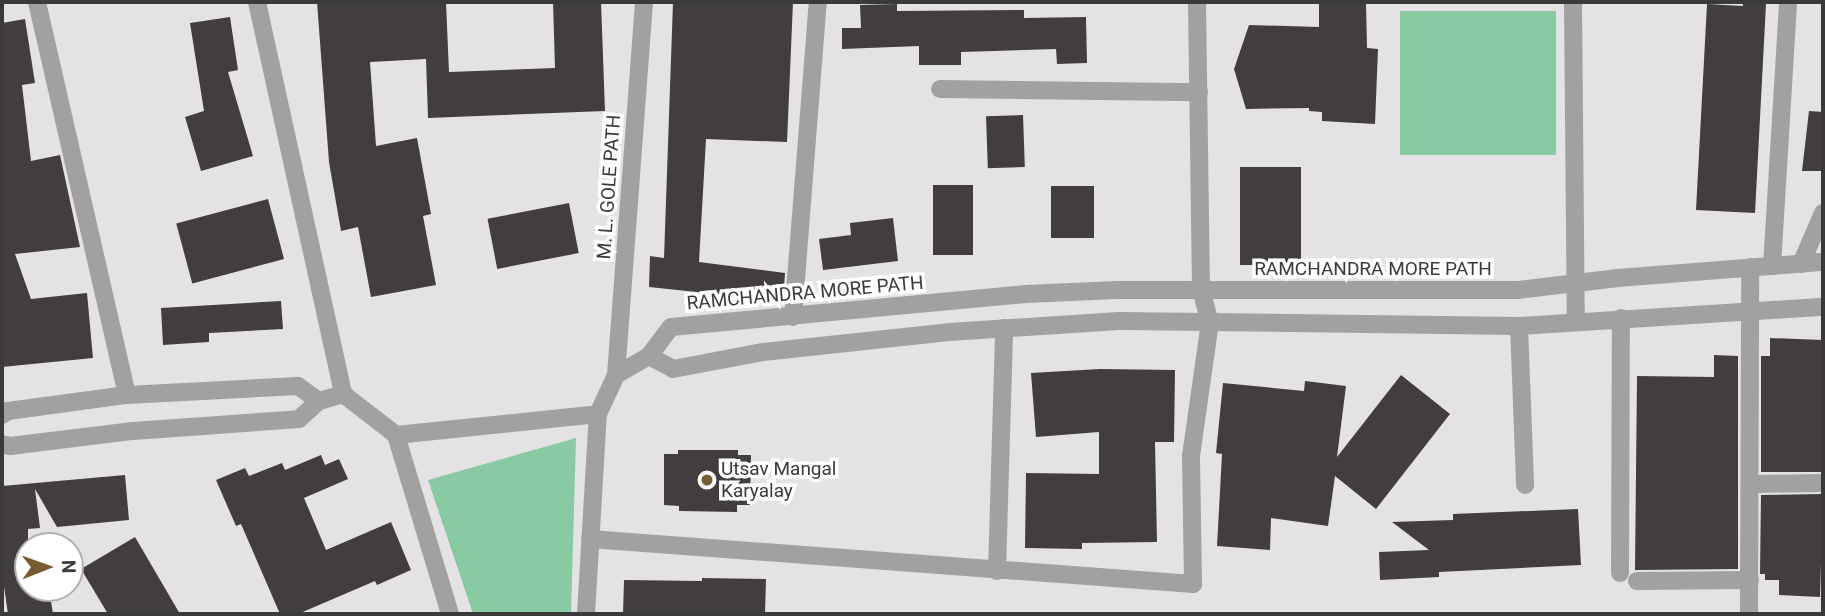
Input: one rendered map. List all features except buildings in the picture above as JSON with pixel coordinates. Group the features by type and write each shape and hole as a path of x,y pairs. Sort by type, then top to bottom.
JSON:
{"street":[{"path":"37,2 127,395"},
{"path":"257,2 343,394 396,435 450,614"},
{"name":"M. L. GOLE PATH","path":"616,375 644,2"},
{"path":"793,317 818,2"},
{"path":"590,539 1193,584 1191,456 1210,323 1201,290 1197,2"},
{"path":"1573,2 1576,321"},
{"path":"1772,266 1788,2"},
{"path":"940,89 1199,92"},
{"path":"1801,264 1823,213"},
{"name":"RAMCHANDRA MORE PATH","path":"649,356 671,327 1025,294 1201,290 1518,290 1823,262"},
{"path":"1749,614 1752,484 1750,267"},
{"path":"586,614 598,414 616,375 649,356 673,369 763,352 1004,328 1119,321 1519,326 1823,307"},
{"path":"1620,573 1621,318"},
{"path":"1519,326 1525,485"},
{"path":"997,571 1004,328"},
{"path":"2,415 8,411 127,395 298,386 319,401"},
{"path":"2,444 10,446 121,432 299,419 319,401 343,394"},
{"path":"396,435 598,414"},
{"path":"1752,484 1823,483"},
{"path":"1637,581 1750,580"}],"green space":[{"path":"1400,11 1556,11 1556,155 1400,155"},
{"path":"576,438 571,614 473,614 428,480"}],"place":[{"name":"Utsav Mangal Karyalay","path":"707,480"}]}
